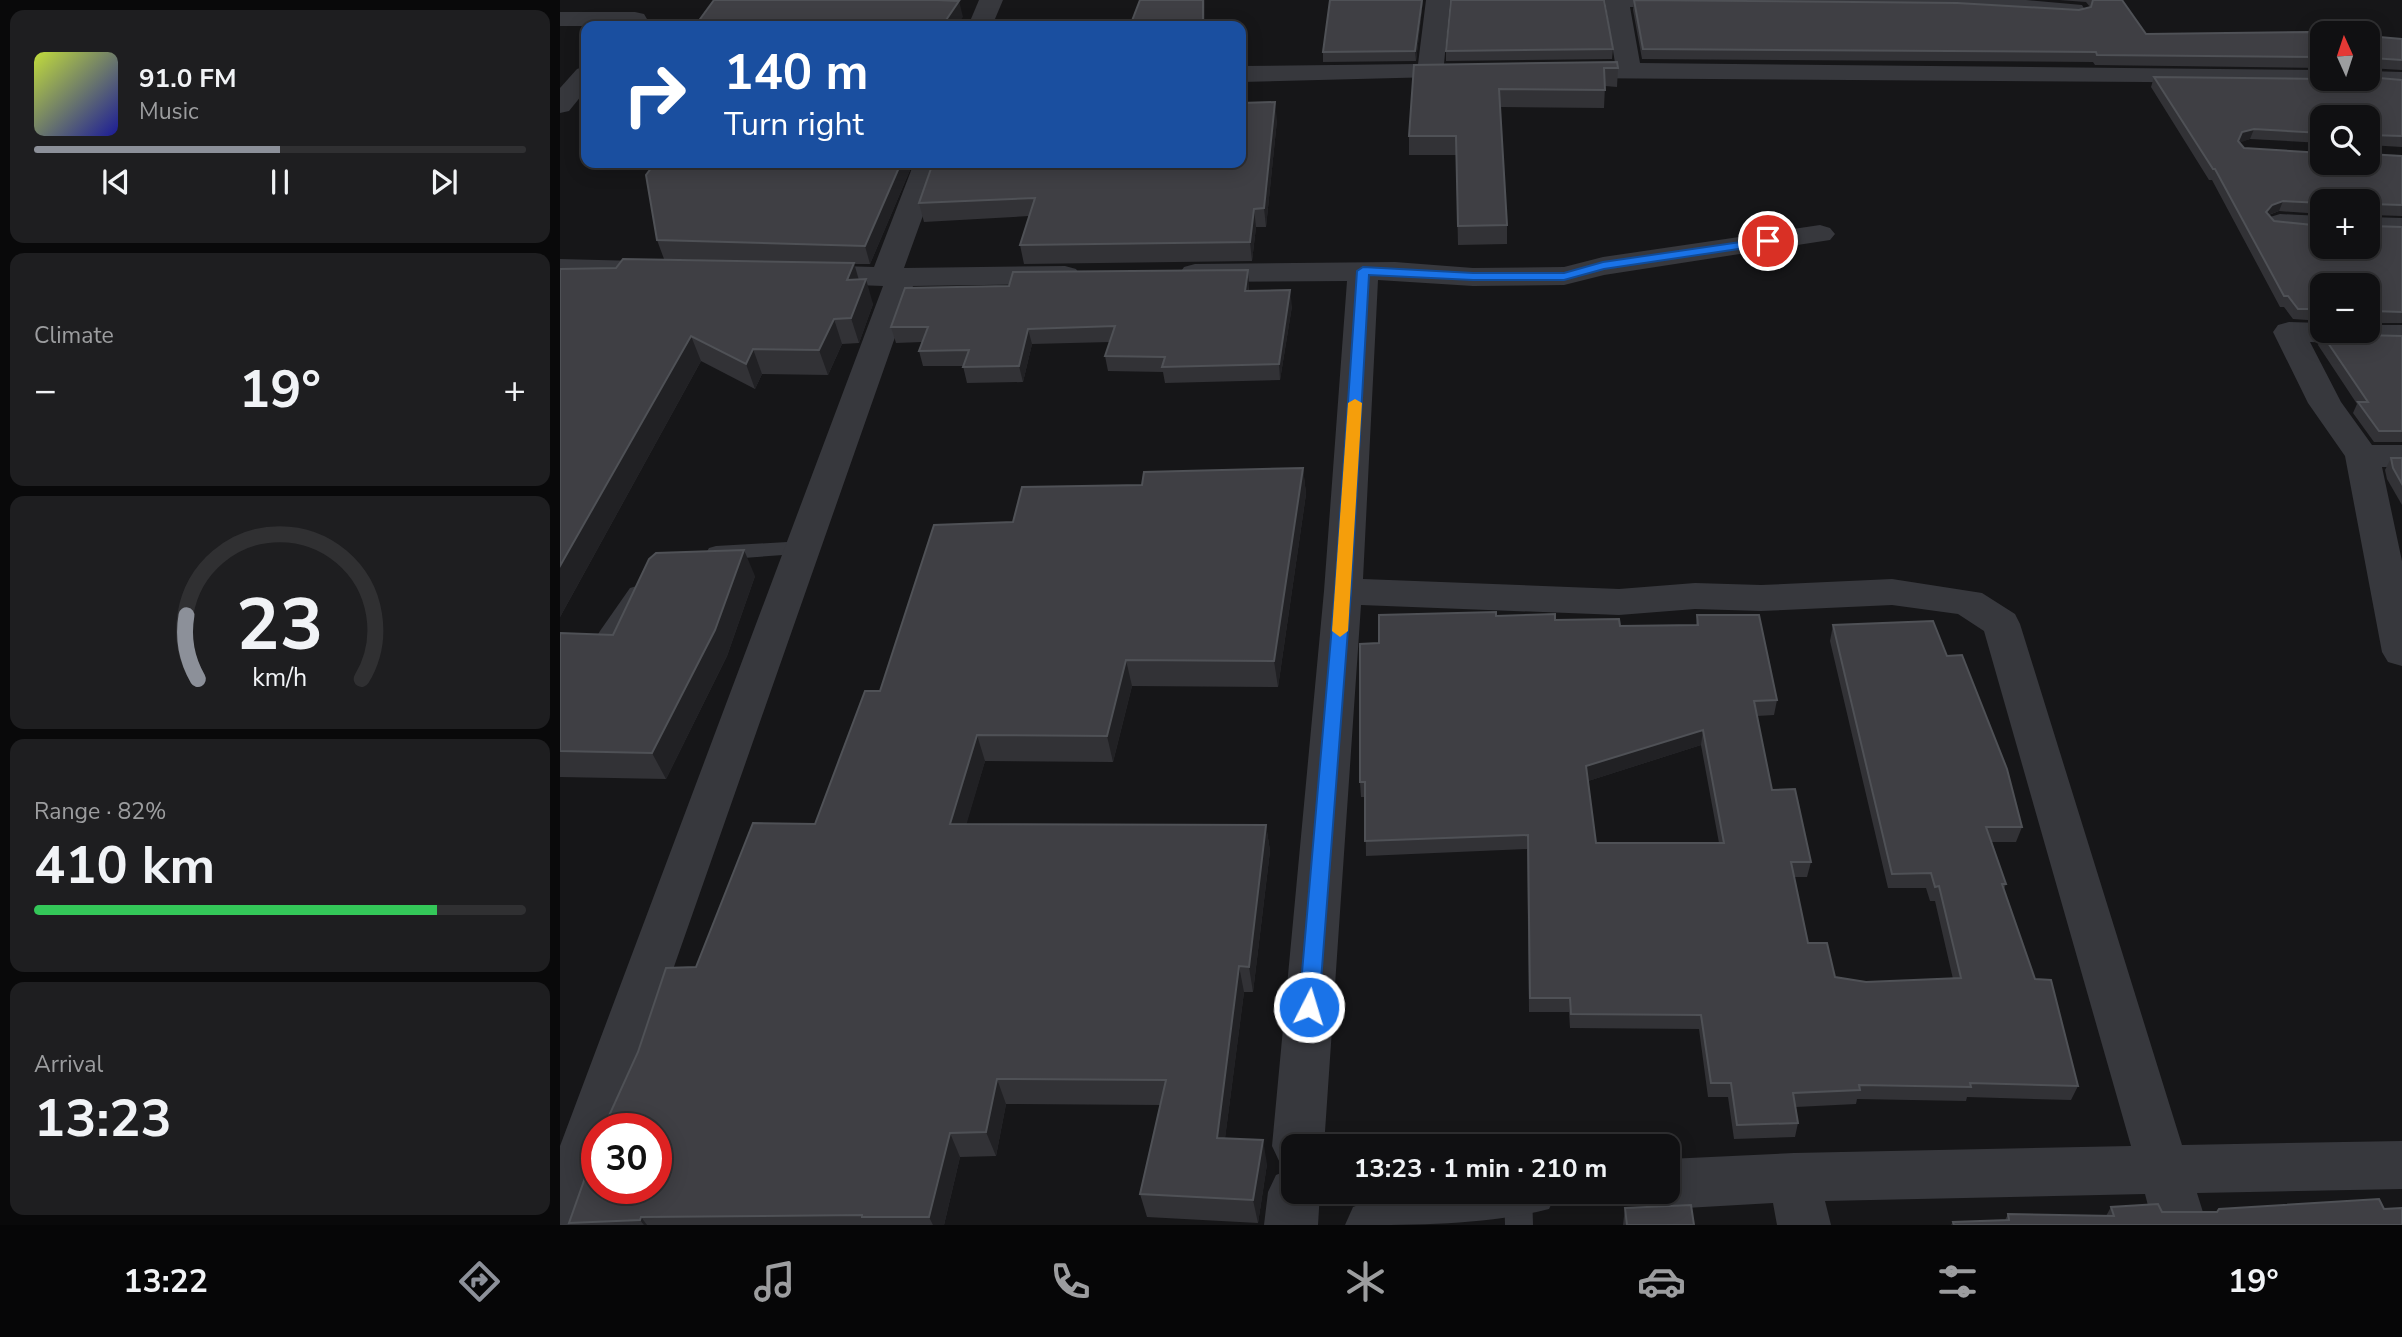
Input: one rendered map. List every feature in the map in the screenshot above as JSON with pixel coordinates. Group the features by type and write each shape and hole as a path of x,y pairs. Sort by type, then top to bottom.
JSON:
{"street":[{"path":"634,21 651,0"},
{"path":"982,21 991,0"},
{"path":"1430,71 1438,0"},
{"path":"1629,69 1617,0 1955,2 2077,10"},
{"path":"560,19 596,21"},
{"path":"1536,70 2310,78"},
{"path":"1246,74 1497,71"},
{"path":"2380,79 2402,80"},
{"path":"560,105 581,80"},
{"path":"560,1216 804,548 894,276 926,168"},
{"path":"2280,223 2310,224"},
{"path":"2380,226 2402,227"},
{"path":"1173,274 1363,271 1473,276 1564,276 1603,266 1820,234"},
{"path":"560,268 669,271"},
{"path":"1299,1134 1343,591 1363,271"},
{"path":"777,273 894,276 1091,275"},
{"path":"2402,335 2289,332 2325,403 2362,456 2402,652"},
{"path":"2362,456 2402,456"},
{"path":"1343,591 1619,602 1695,596 1761,598 1892,592 1968,602 2001,624 2180,1225"},
{"path":"1680,1186 1799,1201 2164,1170 2402,1165"},
{"path":"1291,1225 1293,1204"},
{"path":"1372,1225 1420,1207 1440,1204"}],"lane":[{"path":"702,556 727,551 804,548"},
{"path":"608,636 653,575"},
{"path":"1518,1204 1519,1225"}],"building":[{"path":"714,0 959,1 945,21 699,21"},
{"path":"1140,0 1203,0 1203,21 1132,21"},
{"path":"1330,0 1422,0 1415,51 1323,52"},
{"path":"1451,0 1604,0 1613,49 1446,51"},
{"path":"1634,0 1957,3 2079,10 2091,7 2093,0 2122,0 2146,34 2310,32 2310,57 2097,55 2096,52 1643,49"},
{"path":"2380,37 2402,39 2402,60 2380,59"},
{"path":"1617,62 1618,68 1604,68 1605,90 1499,89 1507,225 1458,226 1456,136 1409,136 1414,65"},
{"path":"2154,77 2310,78 2310,91 2380,91 2380,78 2402,80 2402,136 2380,135 2380,105 2310,105 2310,132 2254,129 2242,132 2238,141 2244,148 2310,152 2310,175 2380,175 2380,155 2402,156 2402,205 2380,204 2380,189 2310,189 2310,202 2283,201 2272,205 2266,212 2274,221 2310,225 2310,259 2380,259 2380,226 2402,227 2402,312 2380,311 2380,273 2310,273 2310,309 2298,309 2288,296 2284,296 2215,169"},
{"path":"1275,102 1264,208 1254,209 1250,242 1020,245 1035,198 919,203 931,168 1246,168 1246,103"},
{"path":"651,168 899,168 865,246 657,240 646,175"},
{"path":"623,259 854,263 847,280 866,279 851,318 834,319 819,350 753,349 746,364 691,336 560,566 560,269 616,268"},
{"path":"1248,270 1245,291 1290,290 1279,364 1162,367 1165,357 1105,356 1115,326 1028,329 1019,366 963,367 969,350 919,351 928,327 891,327 905,288 1009,286 1013,272"},
{"path":"2380,335 2402,336 2402,431 2379,431 2358,402 2368,402 2328,343 2380,343"},
{"path":"2391,458 2402,458 2402,484 2393,468"},
{"path":"1303,468 1274,661 1126,660 1107,736 977,735 950,824 1266,825 1249,967 1239,966 1217,1138 1263,1140 1253,1200 1140,1194 1166,1080 997,1079 986,1132 950,1133 929,1217 641,1217 640,1220 569,1223 581,1189 581,1204 672,1204 672,1113 610,1113 638,1052 666,968 696,967 753,823 815,824 865,691 880,691 934,525 1013,522 1022,487 1142,485 1144,472"},
{"path":"744,550 715,630 652,753 560,751 560,633 613,635 649,559 656,553"},
{"path":"1496,612 1496,616 1555,614 1555,620 1619,619 1620,626 1698,625 1697,615 1759,615 1777,700 1754,701 1772,790 1795,789 1811,862 1791,862 1808,943 1827,943 1835,977 1866,982 1961,978 1939,886 1935,887 1931,873 1892,874 1833,625 1933,621 1947,656 1962,655 2007,769 2022,827 1986,827 2006,884 2002,884 2035,979 2051,980 2078,1086 1970,1083 1971,1087 1859,1085 1860,1090 1793,1093 1798,1123 1737,1125 1731,1083 1711,1083 1701,1015 1571,1014 1570,998 1530,998 1528,835 1365,841 1365,782 1360,782 1360,644 1379,643 1379,615","holes":["1703,730 1724,843 1596,843 1586,766"]},
{"path":"2379,1199 2384,1209 2402,1208 2402,1225 1954,1225 1953,1222 2009,1220 2008,1214 2114,1216 2111,1207 2158,1204 2162,1212 2217,1212 2219,1209"},
{"path":"1691,1205 1694,1225 1627,1225 1625,1208"}],"slow traffic":[{"path":"1340,631 1355,403"}],"route":[{"path":"1309,1007 1343,591 1363,271 1473,276 1564,276 1603,266 1768,241"}]}
